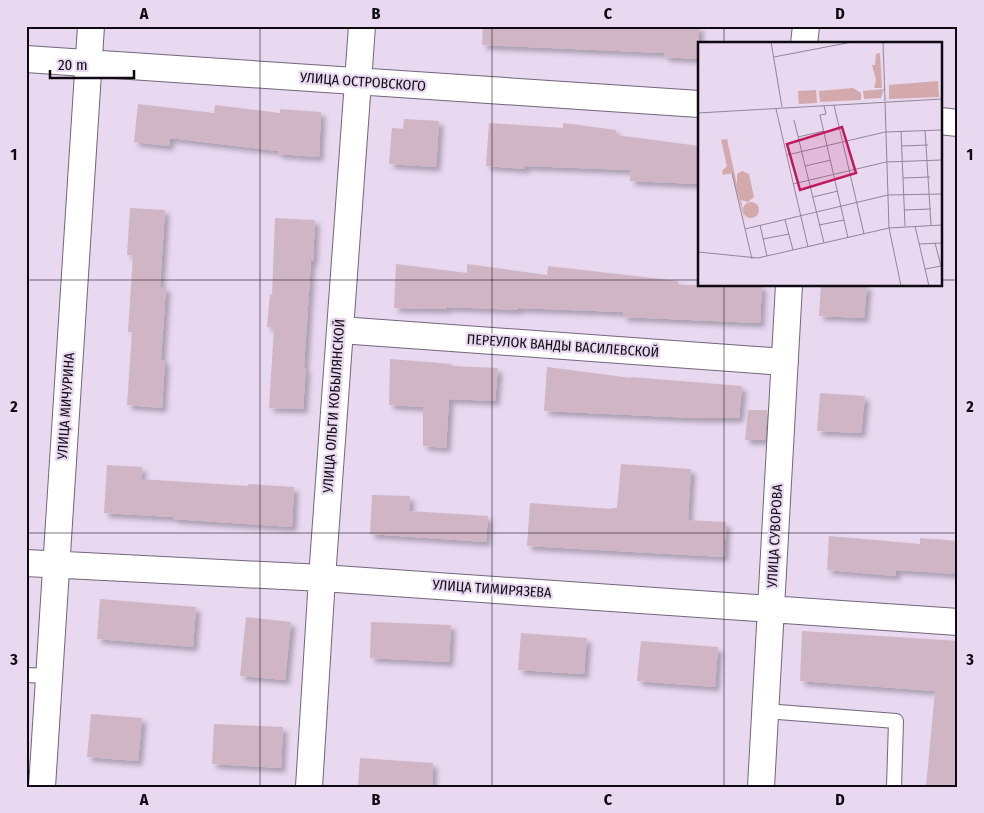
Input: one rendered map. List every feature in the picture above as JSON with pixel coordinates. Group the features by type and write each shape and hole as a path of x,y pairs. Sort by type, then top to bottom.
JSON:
{"street":[{"name":"УЛИЦА МИЧУРИНА","path":"42,787 37,676 56,565 91,26"},
{"name":"УЛИЦА ОЛЬГИ КОБЫЛЯНСКОЙ","path":"309,787 322,578 362,26"},
{"path":"804,42 806,26"},
{"name":"УЛИЦА ОСТРОВСКОГО","path":"26,59 698,104"},
{"path":"942,121 958,123"},
{"name":"УЛИЦА СУВОРОВА","path":"761,787 790,286"},
{"name":"ПЕРЕУЛОК ВАНДЫ ВАСИЛЕВСКОЙ","path":"340,330 785,362"},
{"name":"УЛИЦА ТИМИРЯЗЕВА","path":"26,563 322,578 958,622"}],"lane":[{"path":"765,711 896,721 894,787"}],"building":[{"path":"483,26 699,26 698,59 664,57 664,53 482,45"},
{"path":"138,104 214,113 215,105 280,113 280,109 321,112 319,157 278,154 278,151 170,138 169,146 134,142"},
{"path":"404,119 439,121 436,167 389,164 392,128 403,129"},
{"path":"489,123 563,128 563,123 616,130 616,135 698,146 698,184 630,181 631,170 525,166 525,169 486,166"},
{"path":"130,208 165,210 160,287 166,287 161,360 165,360 162,408 127,405 132,332 128,332 133,255 127,255"},
{"path":"275,218 315,220 304,368 306,368 303,409 269,408 274,328 267,327 270,294 272,295"},
{"path":"396,264 467,273 467,264 547,275 548,266 678,281 678,285 762,286 760,323 623,317 623,312 518,308 518,310 447,307 447,309 394,308"},
{"path":"821,286 867,286 864,318 819,316"},
{"path":"390,359 452,364 451,366 498,368 495,401 449,399 446,448 423,446 423,407 389,405"},
{"path":"547,367 631,378 742,386 739,418 695,418 544,411"},
{"path":"820,393 865,396 861,433 817,431"},
{"path":"748,410 767,410 765,440 745,440"},
{"path":"621,464 691,469 688,520 726,522 724,557 527,546 530,503 617,508"},
{"path":"107,465 142,467 141,479 294,487 292,527 104,513"},
{"path":"372,495 410,496 409,511 488,516 486,542 370,534"},
{"path":"829,536 920,544 920,538 958,541 958,574 896,570 896,576 827,570"},
{"path":"100,599 196,607 193,647 97,639"},
{"path":"246,617 291,622 285,680 240,676"},
{"path":"371,622 451,625 449,662 370,658"},
{"path":"802,631 958,641 958,787 926,787 935,691 800,681"},
{"path":"521,633 587,638 584,674 518,670"},
{"path":"641,641 718,647 715,687 637,681"},
{"path":"91,714 142,718 138,761 87,757"},
{"path":"214,724 283,727 281,768 212,764"},
{"path":"360,758 433,763 432,787 358,787"}]}
